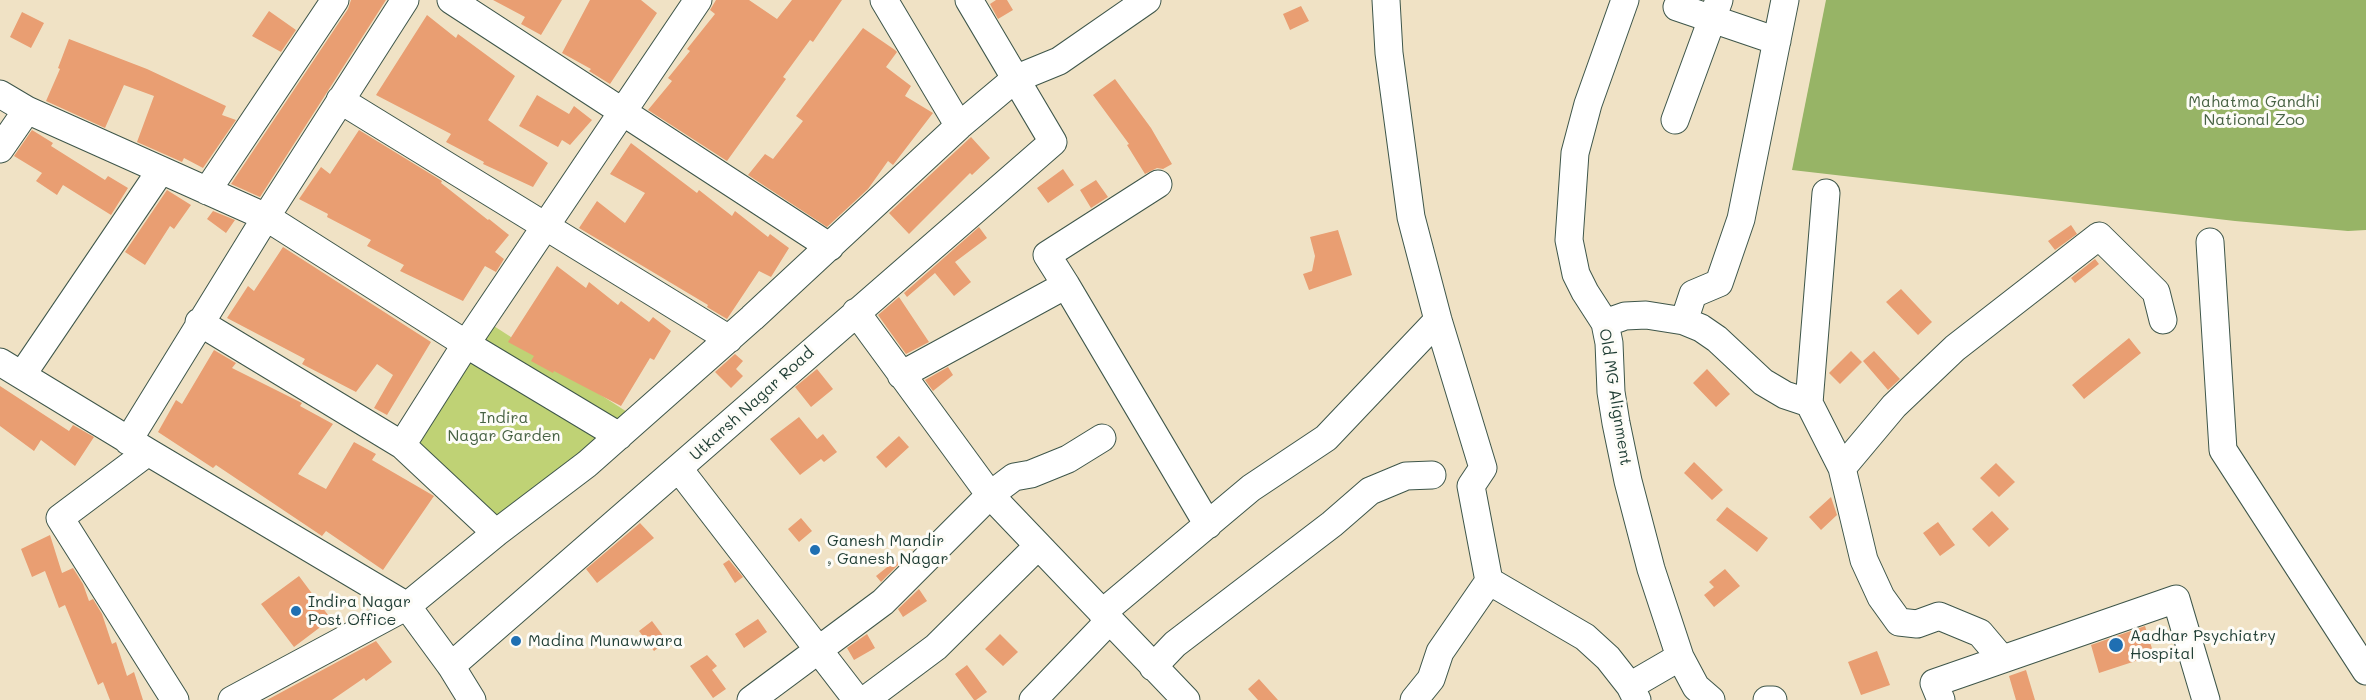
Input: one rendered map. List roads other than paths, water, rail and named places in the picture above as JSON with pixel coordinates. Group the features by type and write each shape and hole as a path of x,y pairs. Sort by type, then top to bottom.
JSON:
{"street":[{"path":"207,191 335,0"},
{"path":"175,700 60,518 138,447 199,322 405,0"},
{"path":"451,0 830,247"},
{"path":"884,0 959,126"},
{"path":"969,0 1015,79"},
{"path":"1386,0 1389,52 1411,217 1438,320 1483,468 1471,486 1489,581 1440,652 1431,678 1414,700"},
{"name":"Old MG Alignment","path":"1625,0 1588,104 1575,153 1569,240 1576,274 1605,323 1609,343 1611,392 1628,481 1651,569 1680,657 1696,687 1712,700"},
{"path":"1684,321 1694,294 1719,283 1741,219 1785,0"},
{"path":"232,700 407,606 496,533 587,464 729,339 959,126 1015,79 1059,61 1142,1"},
{"path":"402,445 466,344 622,112 690,3"},
{"path":"1677,7 1716,10 1777,41"},
{"path":"1675,120 1716,10"},
{"name":"Utkarsh Nagar Road","path":"451,666 1053,142 1015,79"},
{"path":"0,94 27,110 266,217 466,344 619,436"},
{"path":"340,100 729,339"},
{"path":"0,149 27,110"},
{"path":"161,170 11,369 407,606 451,666 472,700"},
{"path":"1158,184 1047,255 1208,525"},
{"path":"1826,193 1809,403 1842,468 1864,560 1881,597 1899,622 1917,624 1939,616 1980,633 2002,659"},
{"path":"1842,468 1894,406 1955,348 2099,236 2156,292 2163,320"},
{"path":"2210,242 2223,450 2366,671"},
{"path":"901,375 1066,285"},
{"path":"856,312 990,495 1186,700"},
{"path":"1605,323 1624,316 1646,315 1684,321 1701,328 1717,339 1763,382 1785,395 1809,403"},
{"path":"1033,700 1105,617 1251,488 1326,438 1438,320"},
{"path":"199,322 402,445 496,533"},
{"path":"751,700 883,602 990,495 1014,477 1031,474 1068,459 1102,438"},
{"path":"678,469 857,700"},
{"path":"1153,667 1175,644 1332,524 1370,491 1406,476 1432,475"},
{"path":"865,700 936,647 1038,546"},
{"path":"1489,581 1585,637 1608,658 1633,693 1680,657"},
{"path":"1941,700 1934,683 2176,599 2206,700"},
{"path":"1767,700 1773,700"}],"place":[{"name":"Ganesh Mandir , Ganesh Nagar","path":"815,550"},
{"name":"Indira Nagar Post Office","path":"296,611"},
{"name":"Madina Munawwara","path":"516,641"},
{"name":"Aadhar Psychiatry Hospital","path":"2116,645"}],"park label":[{"name":"Mahatma Gandhi National Zoo","path":"2254,111"},
{"name":"Indira Nagar Garden","path":"504,427"}]}
